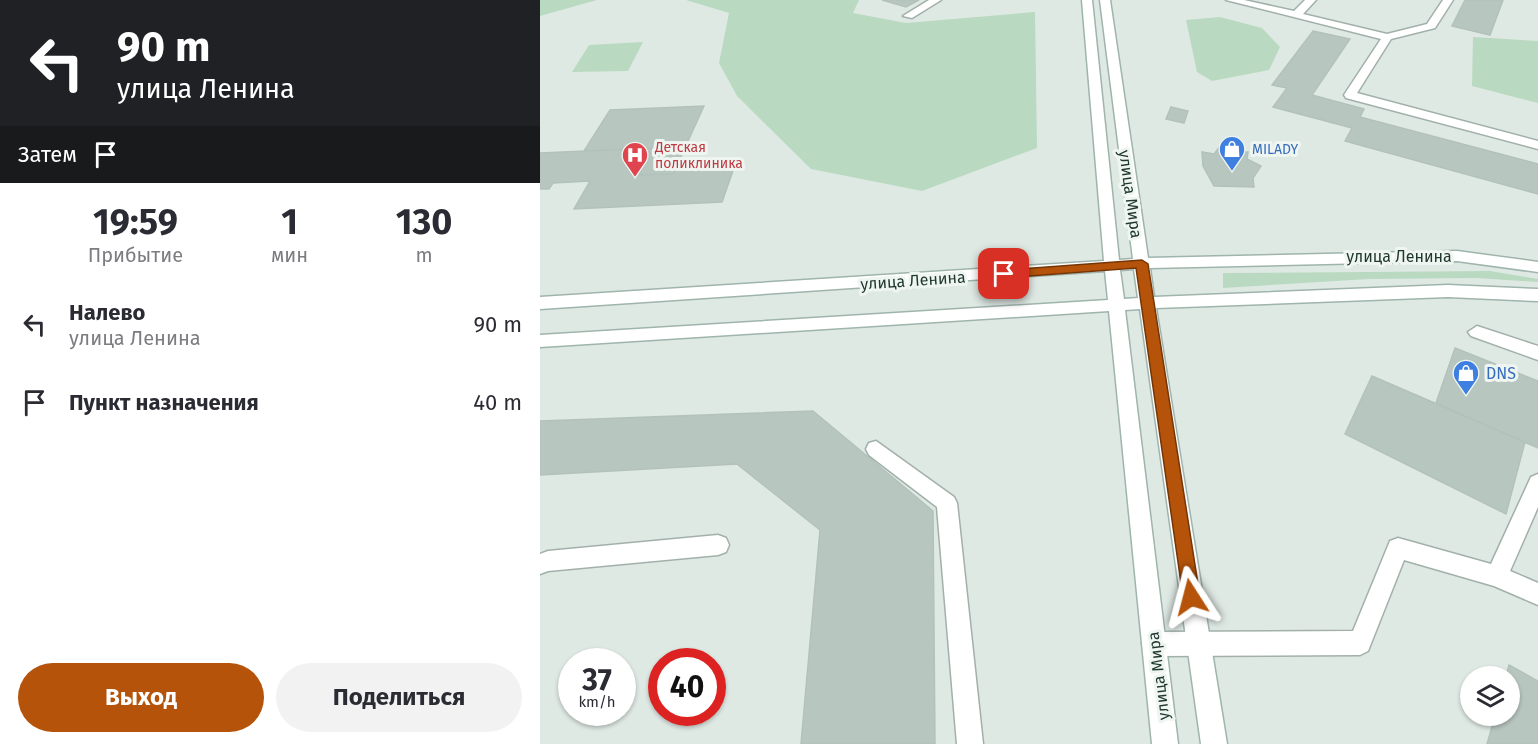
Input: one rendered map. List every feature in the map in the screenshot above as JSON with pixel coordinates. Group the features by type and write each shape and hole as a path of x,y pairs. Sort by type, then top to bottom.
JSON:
{"main road":[{"path":"908,16 936,0"},
{"name":"улица Мира","path":"1088,0 1116,305 1166,744"},
{"name":"улица Мира","path":"1105,0 1147,302 1214,744"},
{"path":"1231,0 1387,37 1431,26 1448,0"},
{"path":"1296,15 1311,0"},
{"path":"1387,37 1350,95 1538,145"},
{"name":"улица Ленина","path":"540,303 1198,260 1457,256 1538,267"},
{"path":"540,342 1147,302 1448,291 1538,295"},
{"path":"876,449 947,503 970,744"},
{"path":"1497,576 1538,483"},
{"path":"540,564 548,561 718,545"},
{"path":"1154,644 1360,643 1398,548 1497,576 1538,594"}],"green space":[{"path":"540,0 597,0 540,16"},
{"path":"686,0 859,0 853,13 906,23 1035,12 1037,148 922,191 811,169 737,96 719,63 729,13"},
{"path":"1220,17 1262,28 1280,47 1269,70 1212,81 1197,72 1186,20"},
{"path":"1473,37 1538,41 1538,103 1472,86"},
{"path":"643,42 628,71 572,72 589,45"},
{"path":"1490,271 1538,279 1538,282 1476,278 1369,279 1223,288 1223,273"}],"building":[{"path":"882,0 919,0 906,7"},
{"path":"1465,0 1503,0 1490,35 1452,26"},
{"path":"1313,31 1350,39 1312,95 1364,109 1360,117 1538,164 1538,194 1345,141 1352,128 1273,107 1287,88 1272,85"},
{"path":"704,106 673,174 639,175 653,148 584,151 610,110"},
{"path":"1171,107 1188,111 1184,123 1166,119"},
{"name":"МILADY","path":"1221,145 1233,152 1248,152 1247,159 1261,166 1253,178 1254,187 1214,186 1203,166 1202,152 1214,154"},
{"name":"Детская поликлиника","path":"653,148 639,175 673,174 676,167 735,165 722,202 574,209 590,181 553,183 549,189 540,189 540,153"},
{"path":"1455,348 1538,381 1538,448 1436,403"},
{"path":"1372,376 1525,442 1506,514 1345,434"},
{"path":"813,411 933,511 935,744 801,744 820,530 737,464 540,475 540,421"},
{"path":"1520,671 1538,681 1538,744 1487,744 1492,726 1520,726"}],"place":[{"name":"МILADY","path":"1232,172"},
{"name":"Детская поликлиника","path":"635,178"},
{"name":"DNS","path":"1466,396"}],"route":[{"path":"1004,274 1142,264 1191,597"}]}
